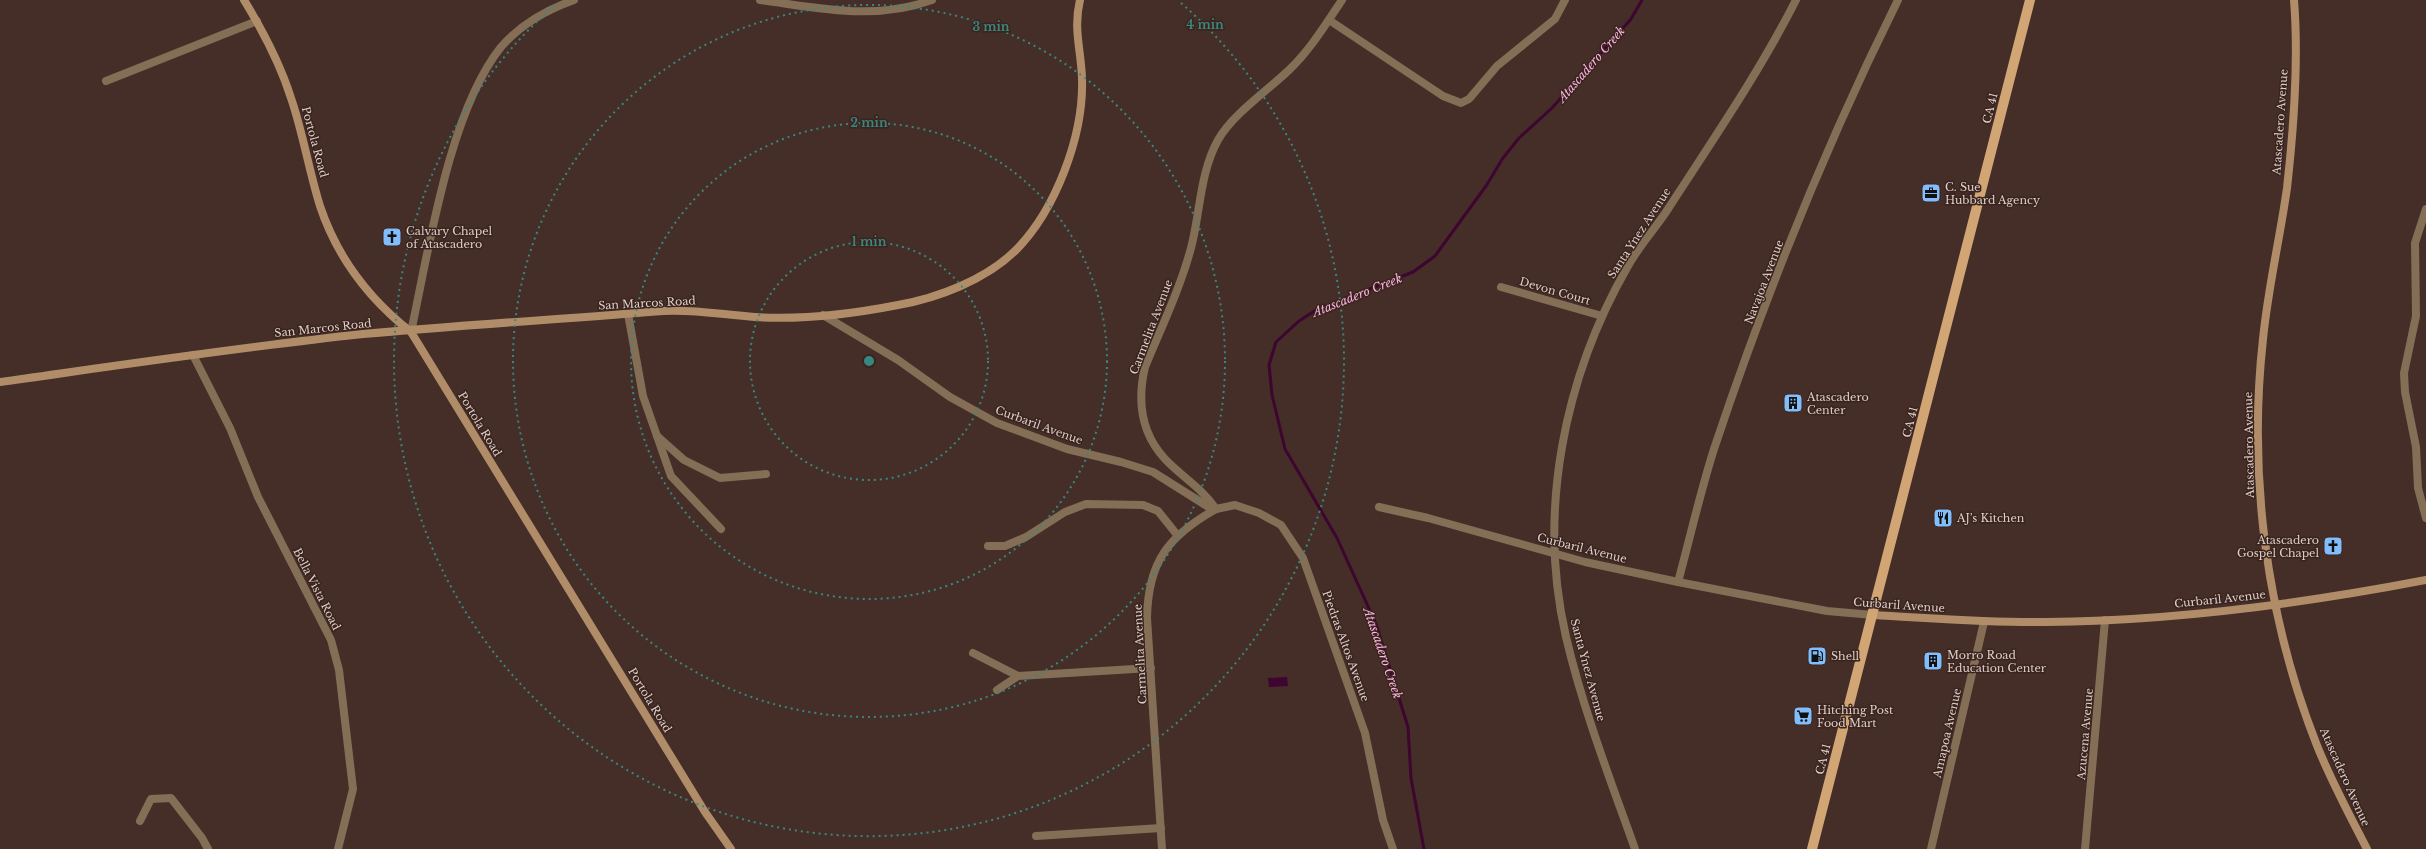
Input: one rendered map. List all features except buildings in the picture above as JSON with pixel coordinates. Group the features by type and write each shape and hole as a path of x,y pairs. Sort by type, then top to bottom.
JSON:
{"main road":[{"name":"CA 41","path":"1812,849 2030,0"}],"street":[{"name":"Portola Road","path":"244,0 257,21 278,63 291,98 320,206 338,247 363,286 393,318 411,332 705,812 731,849"},
{"path":"411,332 453,151 482,78 498,51 520,29 541,14 574,0"},
{"path":"760,0 867,12 904,9 932,0"},
{"name":"San Marcos Road","path":"0,382 194,355 367,334 411,332 688,310 756,317 823,315 899,305 932,297 962,285 998,265 1016,250 1058,187 1073,146 1079,116 1082,78 1075,26 1080,0"},
{"name":"Carmelita Avenue","path":"1162,849 1148,618 1151,580 1159,559 1178,536 1195,520 1216,509 1206,494 1166,460 1150,441 1141,410 1141,381 1145,367 1184,270 1197,222 1207,170 1218,140 1228,126 1290,69 1329,20 1342,0"},
{"path":"1329,20 1443,96 1461,103 1469,99 1497,66 1555,19 1565,0"},
{"name":"Santa Ynez Avenue","path":"1635,849 1583,699 1566,637 1558,592 1555,522 1558,476 1564,432 1577,381 1602,316 1629,264 1666,212 1769,51 1796,0"},
{"name":"Navajoa Avenue","path":"1678,582 1714,450 1781,267 1827,152 1867,63 1898,0"},
{"name":"Atascadero Avenue","path":"2294,0 2294,95 2287,180 2263,338 2258,414 2260,489 2268,564 2275,604 2293,671 2316,743 2367,849"},
{"path":"106,81 257,21"},
{"path":"2426,209 2416,243 2416,316 2404,373 2405,392 2416,447 2418,488 2426,518"},
{"name":"Devon Court","path":"1501,287 1602,316"},
{"path":"628,314 643,396 671,476 721,529"},
{"name":"Curbaril Avenue","path":"823,315 911,368 950,397 997,423 1067,449 1121,462 1153,472 1199,502 1216,509"},
{"name":"Bella Vista Road","path":"194,355 230,428 258,497 331,640 340,670 353,778 352,800 338,849"},
{"path":"657,436 684,460 720,478 766,474"},
{"path":"988,546 1006,546 1026,537 1065,512 1086,504 1143,505 1158,511 1178,536"},
{"name":"Piedras Altos Avenue","path":"1216,509 1234,505 1259,513 1282,525 1303,558 1365,733 1383,820 1393,849"},
{"name":"Curbaril Avenue","path":"1379,507 1428,518 1556,554 1678,582 1827,611 1873,615 1984,622 2105,620 2275,604 2426,580"},
{"name":"Azucena Avenue","path":"2085,849 2105,620"},
{"name":"Amapoa Avenue","path":"1931,849 1984,622"},
{"path":"973,653 1018,676"},
{"path":"997,690 1018,676 1151,668"},
{"path":"140,821 151,799 170,798 202,838 208,849"},
{"path":"1036,836 1161,828"}],"shaded area":[{"path":"1287,677 1288,686 1269,687 1268,678"}],"waterway":[{"name":"Atascadero Creek","path":"1424,849 1411,778 1408,727 1376,624 1337,538 1285,449 1272,395 1269,365 1276,342 1299,321 1316,310 1413,272 1435,256 1486,186 1503,158 1519,138 1552,108 1631,19 1642,0"}],"place":[{"name":"C. Sue Hubbard Agency","path":"1931,193"},
{"name":"Calvary Chapel of Atascadero","path":"392,237"},
{"name":"Atascadero Center","path":"1793,403"},
{"name":"AJ’s Kitchen","path":"1943,518"},
{"name":"Atascadero Gospel Chapel","path":"2333,546"},
{"name":"Shell","path":"1817,656"},
{"name":"Morro Road Education Center","path":"1933,661"},
{"name":"Hitching Post Food Mart","path":"1803,716"}]}
